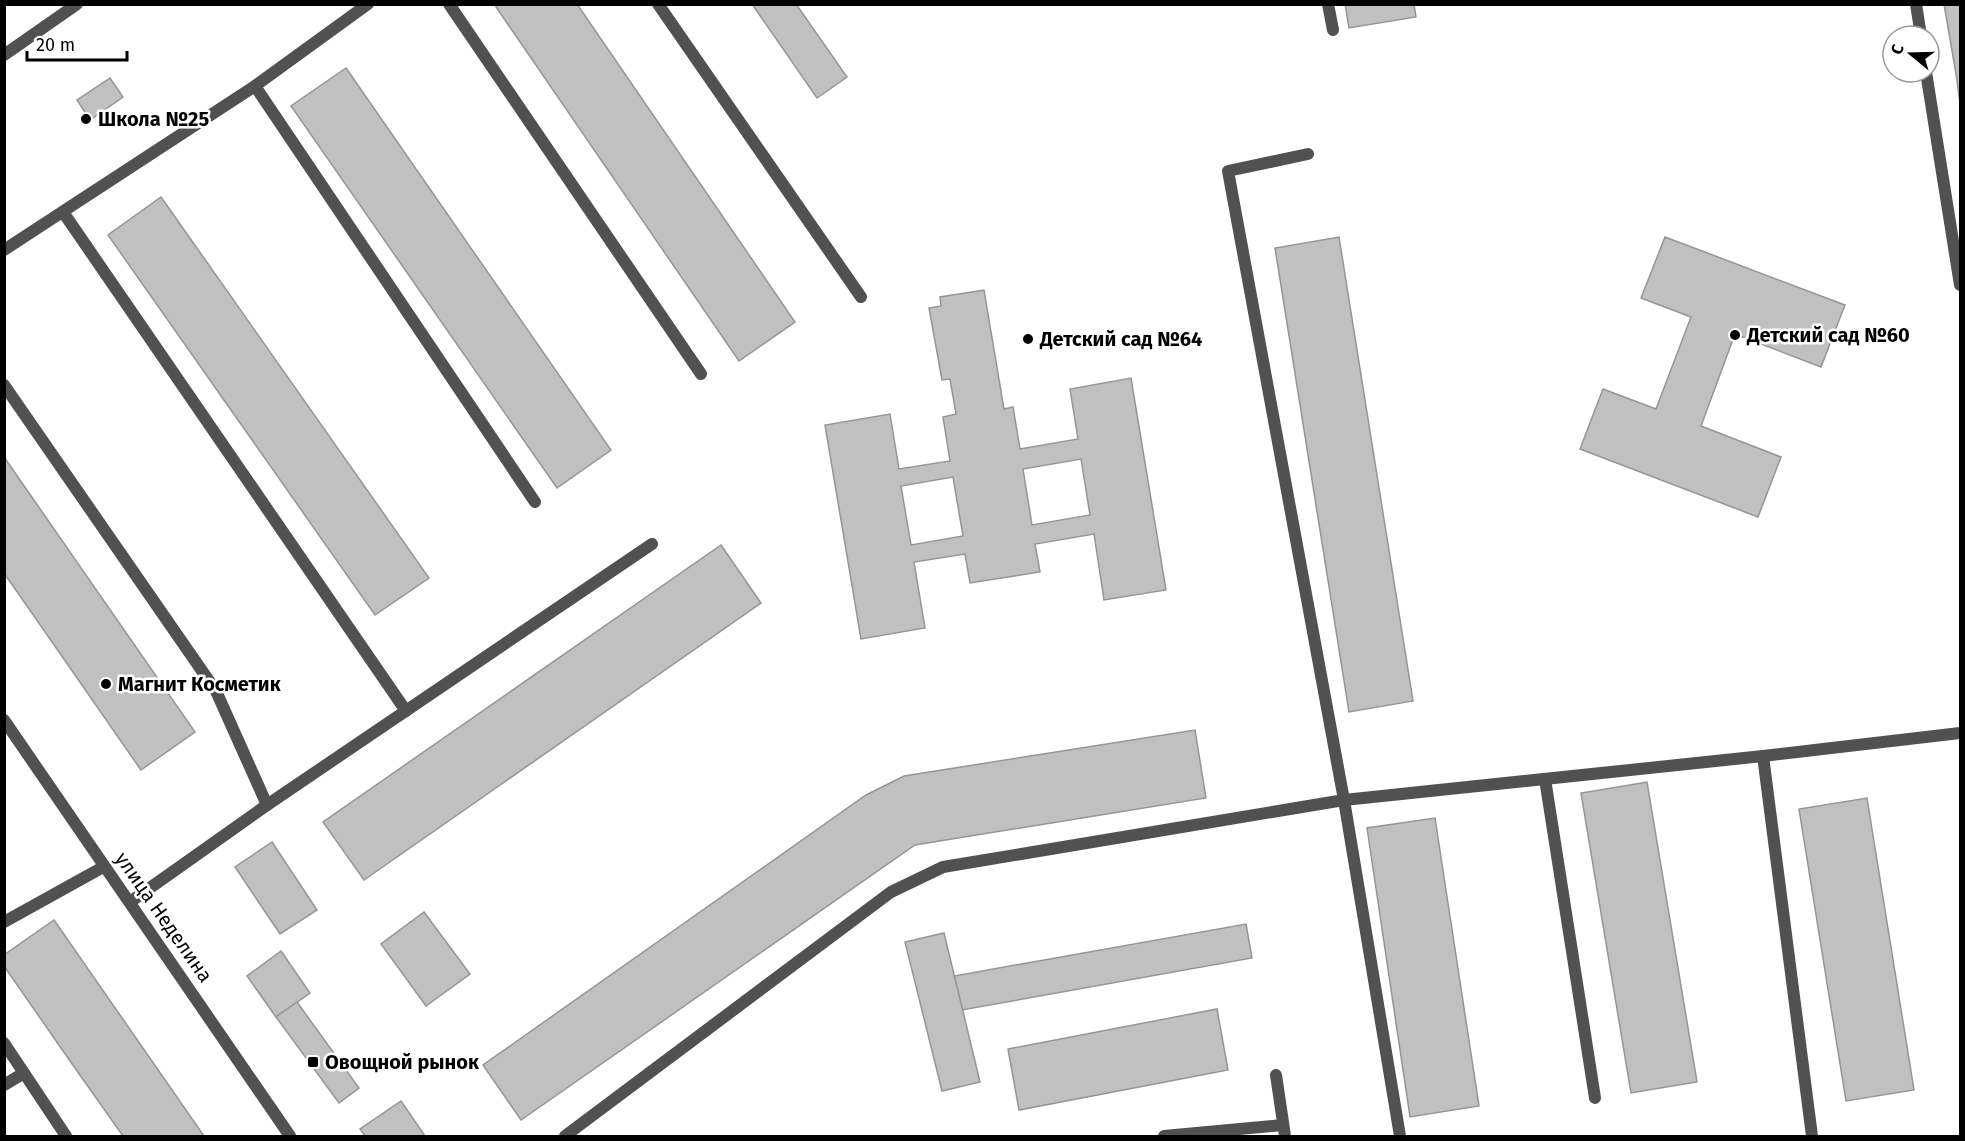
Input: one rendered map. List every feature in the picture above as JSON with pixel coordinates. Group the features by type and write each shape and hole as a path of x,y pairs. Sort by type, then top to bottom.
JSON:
{"street":[{"path":"4,55 77,4"},
{"path":"4,250 255,86 368,4"},
{"path":"449,4 701,374"},
{"path":"658,4 861,297"},
{"path":"1328,4 1333,30"},
{"path":"1916,4 1919,24"},
{"path":"1928,84 1960,285"},
{"path":"255,86 535,502"},
{"path":"1308,154 1228,171 1344,800 1400,1137"},
{"path":"63,212 406,711"},
{"path":"4,385 216,691 267,806"},
{"path":"130,902 652,544"},
{"name":"улица Неделина","path":"4,720 290,1137"},
{"path":"565,1137 891,892 943,867 1344,800 1960,733"},
{"path":"1763,756 1812,1137"},
{"path":"1545,779 1595,1098"},
{"path":"4,922 105,866"},
{"path":"4,1043 66,1137"},
{"path":"4,1085 24,1073"},
{"path":"1164,1137 1284,1131 1276,1075"}],"building":[{"path":"494,4 577,4 795,322 739,361"},
{"path":"752,4 796,4 847,77 817,98"},
{"path":"1345,4 1414,4 1416,17 1349,28"},
{"path":"1944,4 1960,4 1960,103 1956,74"},
{"path":"346,68 611,450 557,488 291,106"},
{"path":"110,78 123,97 90,120 77,100"},
{"path":"161,197 429,578 375,615 108,235"},
{"path":"1339,237 1413,701 1349,712 1275,248"},
{"path":"1665,237 1845,305 1821,367 1735,334 1701,426 1781,457 1758,517 1580,449 1603,389 1656,409 1691,317 1641,298"},
{"path":"984,290 1004,409 1013,407 1020,449 1078,439 1070,389 1131,378 1166,590 1104,600 1094,534 1035,544 1040,572 970,583 965,554 914,562 925,628 861,639 825,425 890,414 899,469 950,461 943,417 956,414 950,379 942,380 929,308 941,306 940,297","holes":["1081,459 1090,515 1032,525 1023,469","953,477 963,536 911,545 901,486"]},
{"path":"4,457 195,732 141,770 4,573"},
{"path":"721,545 761,603 364,880 323,822"},
{"path":"1195,730 1206,798 915,845 521,1120 483,1065 866,795 904,776"},
{"path":"1647,782 1697,1082 1631,1093 1581,793"},
{"path":"1867,798 1914,1090 1846,1101 1799,809"},
{"path":"1435,818 1479,1106 1410,1117 1367,828"},
{"path":"272,842 317,910 280,934 235,867"},
{"path":"424,912 470,974 426,1006 381,944"},
{"path":"54,920 204,1136 123,1136 4,966 4,955"},
{"path":"1246,924 1252,958 962,1010 954,976"},
{"path":"944,933 980,1082 942,1091 905,942"},
{"path":"281,951 310,993 276,1017 247,976"},
{"path":"297,1002 359,1088 339,1103 276,1017"},
{"path":"1217,1009 1228,1070 1019,1110 1008,1049"},
{"path":"401,1101 425,1136 365,1136 360,1129"}],"place":[{"name":"Школа №25","path":"86,119"},
{"name":"Детский сад №60","path":"1735,335"},
{"name":"Детский сад №64","path":"1028,339"},
{"name":"Магнит Косметик","path":"106,684"},
{"name":"Овощной рынок","path":"313,1062"}]}
